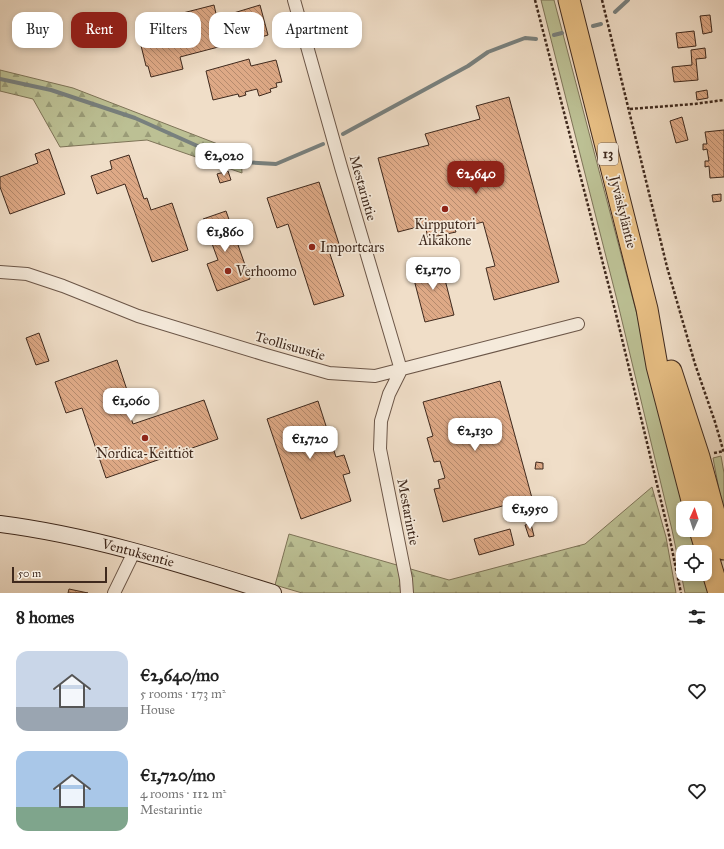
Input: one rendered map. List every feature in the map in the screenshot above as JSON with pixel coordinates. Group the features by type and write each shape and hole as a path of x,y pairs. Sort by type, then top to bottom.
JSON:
{"highway":[{"name":"Jyväskyläntie","path":"569,0 647,308 657,366 692,501"},
{"name":"Jyväskyläntie","path":"647,308 669,364 699,457 724,549"},
{"path":"702,537 720,593"}],"main road":[{"name":"Ventuksentie","path":"0,524 98,542 273,593"}],"street":[{"name":"Mestarintie","path":"294,0 341,167 401,370 389,394 381,421 380,449 406,579 407,593"},
{"name":"Teollisuustie","path":"0,272 27,274 63,286 138,316 329,373 375,376 578,324"},
{"path":"114,593 134,552"}],"path":[{"path":"535,0 616,314 668,530 681,593"},
{"path":"602,0 675,297 698,371 716,422 724,453"},
{"path":"630,109 724,100"}],"green space":[{"path":"541,0 554,0 686,501 676,501 676,537 696,537 698,545 676,545 676,549 617,300"},
{"path":"0,70 73,88 241,153 242,173 147,140 60,147 33,99 0,91"},
{"path":"721,456 724,473 724,516 713,458"},
{"path":"652,487 666,537 676,593 302,593 275,585 289,534 449,580 585,544"},
{"path":"683,581 707,581 710,593 685,593"}],"building":[{"path":"214,5 216,12 209,12 209,48 214,48 180,57 183,69 151,77 148,66 146,66 142,48 201,48 201,12 187,12"},
{"path":"260,5 262,12 237,12"},
{"path":"710,15 712,32 703,34 700,16"},
{"path":"264,20 268,35 264,36"},
{"path":"694,31 696,46 678,48 676,33"},
{"path":"705,48 706,58 696,59 698,80 674,82 672,67 692,65 691,50"},
{"path":"249,59 251,66 276,60 282,82 276,83 277,87 270,89 271,92 259,96 257,89 245,92 246,95 239,97 238,94 213,100 206,71"},
{"path":"707,90 708,98 697,100 696,92"},
{"path":"509,97 559,282 494,300 486,268 495,266 483,222 455,229 456,232 428,238 425,225 398,232 378,158 429,145 425,134 480,119 476,106"},
{"path":"682,117 688,140 676,143 670,121"},
{"path":"724,130 724,177 710,178 709,166 705,167 705,161 709,161 707,149 703,150 703,144 707,144 705,132"},
{"path":"49,149 65,194 10,214 0,187 0,177 38,163 35,154"},
{"path":"129,155 144,199 147,198 151,210 172,203 188,250 152,262 125,184 97,194 91,176 112,169 110,161"},
{"path":"228,171 231,180 220,183 217,174"},
{"path":"319,182 340,247 329,251 344,296 314,305 288,224 277,228 267,198"},
{"path":"721,194 721,201 713,202 712,195"},
{"path":"226,211 250,279 217,291 207,264 218,260 203,219"},
{"path":"440,260 454,315 425,322 411,268"},
{"path":"39,333 49,361 36,365 26,338"},
{"path":"117,360 128,393 123,395 133,424 204,400 218,439 106,478 82,408 66,413 55,382"},
{"path":"500,381 532,498 443,522 434,489 440,488 438,480 445,478 440,461 434,462 427,438 433,436 423,402"},
{"path":"318,401 336,457 344,455 350,473 343,475 351,501 301,519 267,419"},
{"path":"536,462 543,463 543,469 535,469"},
{"path":"531,524 534,536 529,537 525,525"},
{"path":"510,529 514,545 479,555 474,539"},
{"path":"69,589 88,593 68,593"}],"waterway":[{"path":"615,12 628,0"},
{"path":"593,26 601,24"},
{"path":"554,35 562,33"},
{"path":"343,134 468,66 488,52 525,38 536,39"},
{"path":"0,79 51,90 135,118 202,148 242,162 276,164 323,144"}],"place":[{"name":"Kirpputori Aikakone","path":"445,209"},
{"name":"Importcars","path":"312,247"},
{"name":"Verhoomo","path":"228,271"},
{"name":"Nordica-Keittiöt","path":"145,438"}]}
